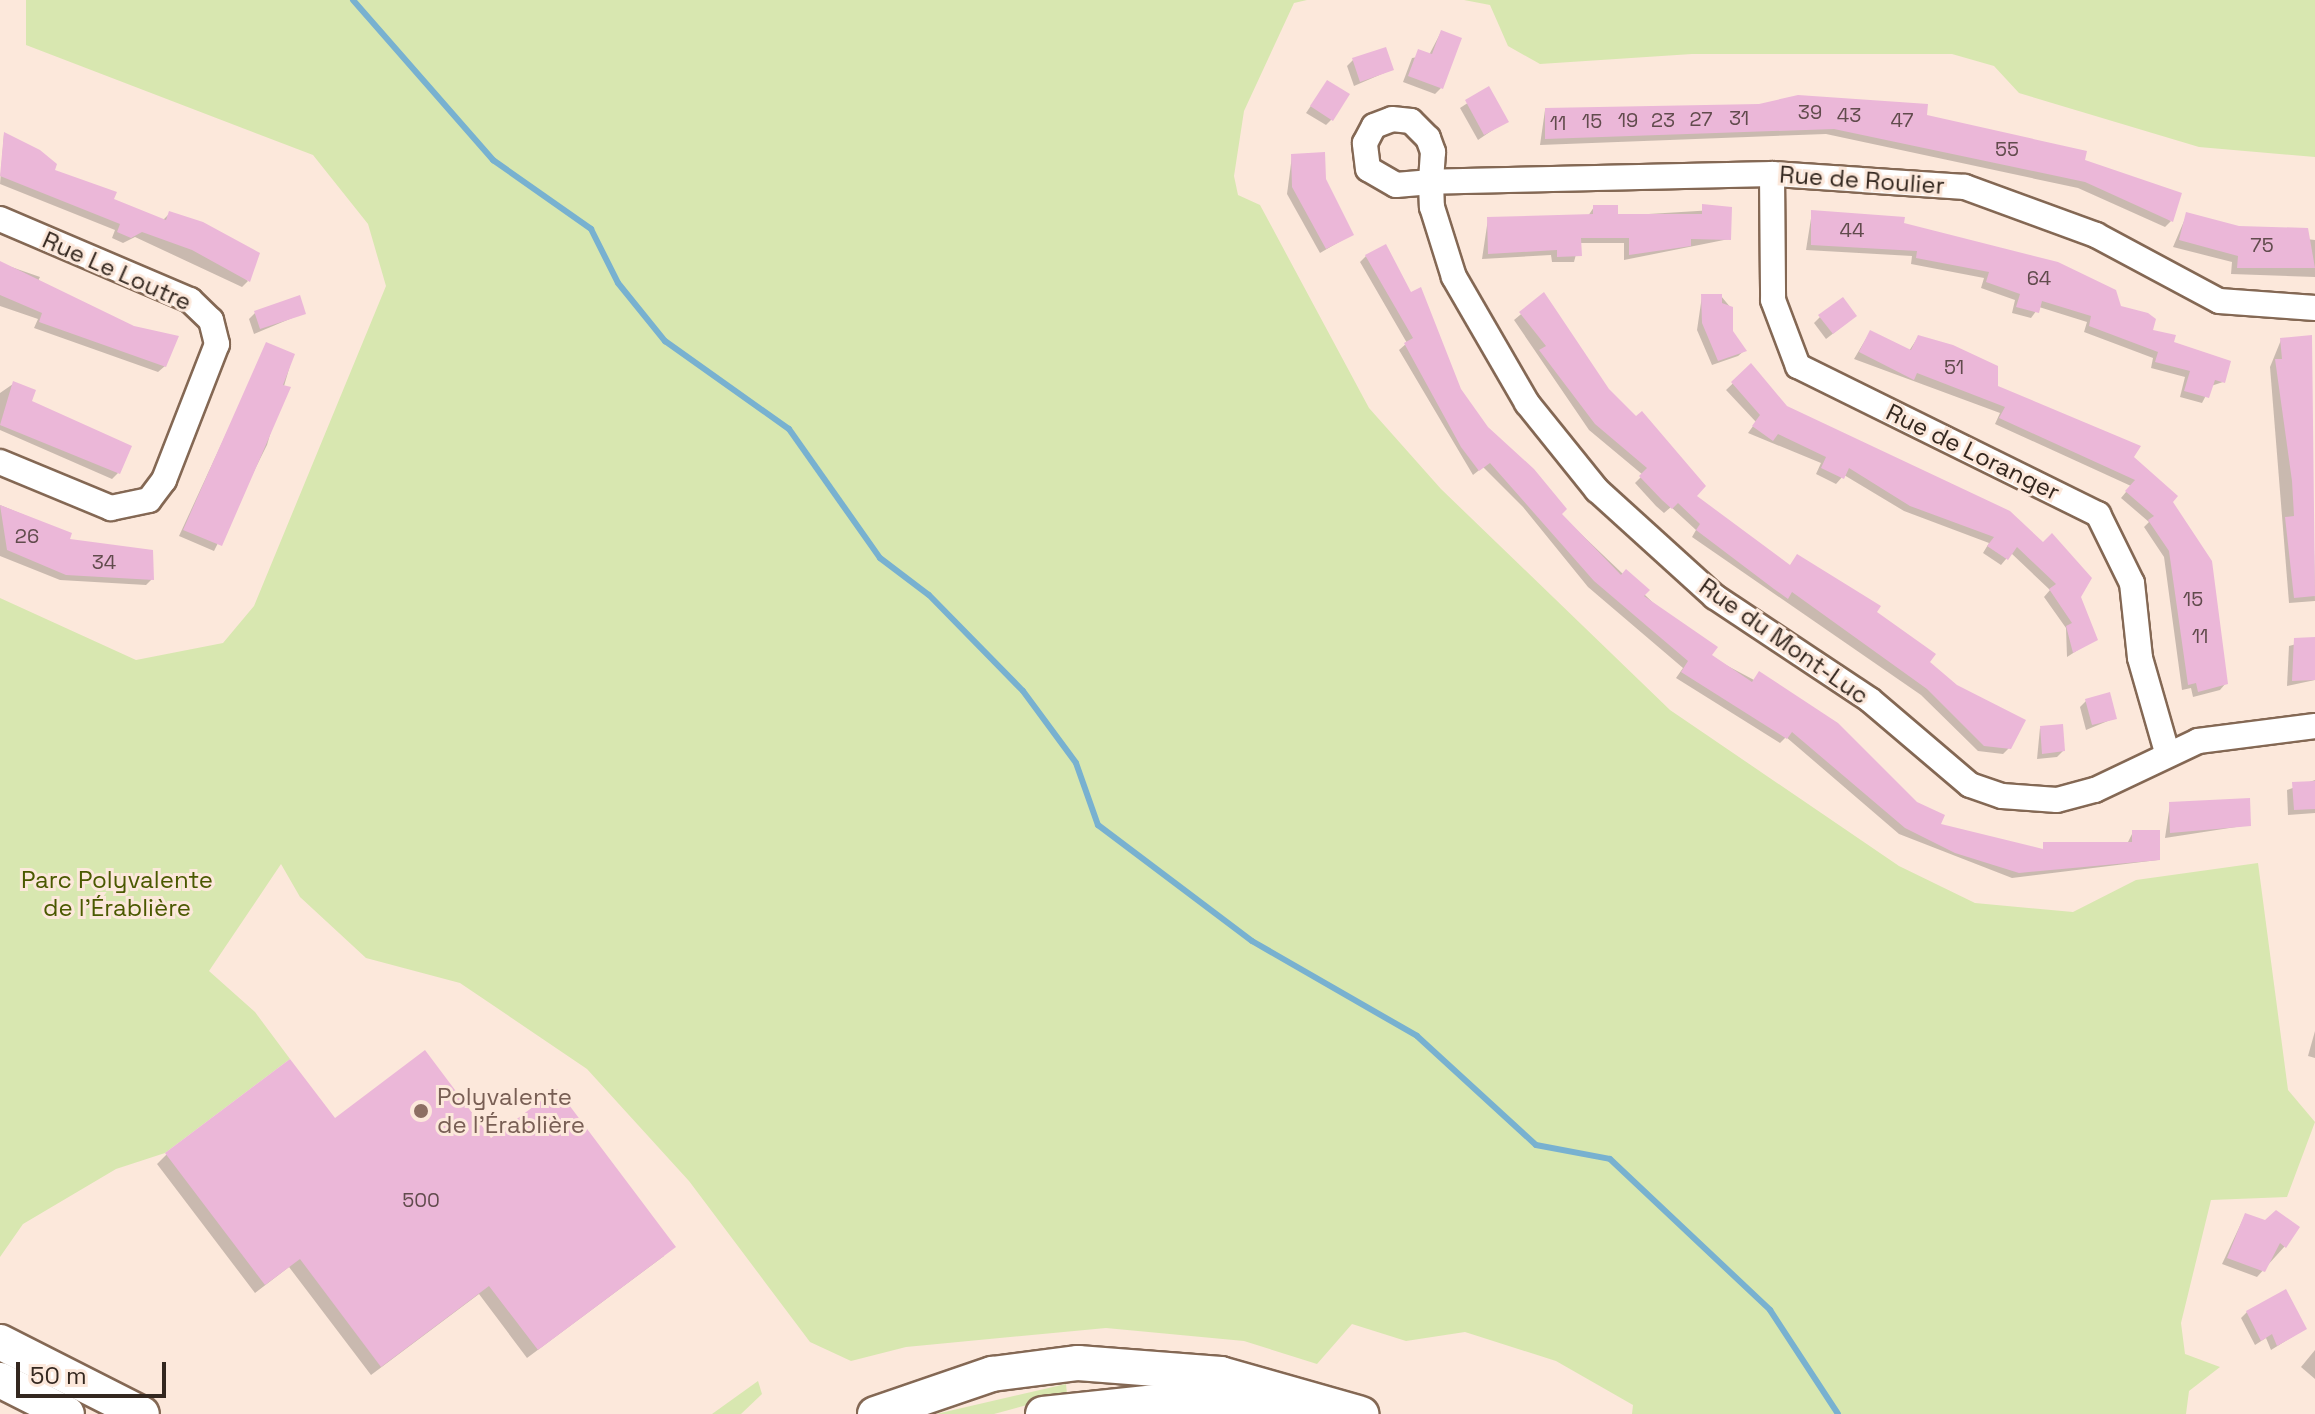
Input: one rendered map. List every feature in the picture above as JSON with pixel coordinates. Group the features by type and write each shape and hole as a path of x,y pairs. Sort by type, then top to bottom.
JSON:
{"main road":[{"path":"0,1342 142,1414"},
{"path":"875,1414 992,1374 1111,1363 1221,1374 1361,1414"},
{"path":"0,1380 67,1414"},
{"path":"1043,1414 1175,1400 1293,1414"}],"street":[{"name":"Rue de Roulier","path":"1431,182 1772,174 1965,187 2096,235 2219,301 2315,308"},
{"name":"Rue de Loranger","path":"1772,174 1773,300 1798,366 2098,514 2132,583 2140,658 2167,752"},
{"name":"Rue du Mont-Luc","path":"1431,182 1454,277 1527,403 1597,490 1715,597 1852,686 1943,766 1984,790 2037,800 2076,796 2167,752 2227,735 2315,726"},
{"name":"Rue Le Loutre","path":"0,219 190,300 211,320 217,344 164,480 149,500 111,508 0,462"}],"green space":[{"name":"Parc Polyvalente de l'Érablière","path":"26,0 1307,0 1294,3 1244,111 1234,176 1238,195 1260,205 1369,408 1441,489 1670,710 1899,866 1975,903 2073,912 2136,880 2258,863 2288,1090 2315,1122 2287,1197 2211,1200 2181,1323 2185,1354 2220,1367 2189,1391 2186,1414 1632,1414 1633,1405 1556,1361 1465,1332 1406,1341 1352,1324 1317,1364 1244,1341 1106,1328 906,1347 851,1361 810,1342 689,1181 587,1069 460,983 366,958 300,897 281,864 209,971 255,1012 290,1059 165,1153 116,1169 23,1224 0,1257 0,598 136,660 223,643 254,606 386,286 368,224 313,155 26,45"},
{"path":"1464,0 2315,0 2315,157 2199,147 2019,93 1994,66 1952,54 1692,54 1540,64 1508,46 1490,5"},
{"path":"758,1381 762,1394 741,1414 712,1414"},
{"path":"1066,1384 1067,1394 994,1414 936,1414"}],"building":[{"path":"1441,30 1462,38 1443,89 1408,76 1418,49 1432,54"},
{"path":"1386,47 1394,70 1360,82 1352,58"},
{"path":"1327,80 1350,94 1333,121 1310,106"},
{"path":"1489,86 1509,122 1484,135 1465,100"},
{"path":"1798,95 1928,104 1927,115 2087,151 2085,160 2182,193 2173,222 2085,182 1834,129 1545,139 1545,108 1759,104"},
{"path":"4,132 40,150 57,164 55,170 117,192 114,199 166,220 169,211 203,222 260,253 250,282 192,250 142,232 131,238 117,232 120,224 0,176"},
{"path":"1325,152 1326,179 1354,235 1326,249 1292,187 1291,154"},
{"path":"1702,204 1732,207 1731,240 1691,239 1691,246 1629,255 1629,238 1581,238 1582,256 1557,257 1557,250 1488,254 1487,217 1593,214 1593,205 1618,205 1618,214 1702,214"},
{"path":"1811,210 1905,217 1904,223 2058,262 2116,290 2121,306 2148,313 2156,319 2153,330 2176,335 2174,342 2231,361 2225,383 2215,380 2209,398 2184,391 2190,371 2155,362 2158,352 2089,326 2091,316 2042,301 2039,313 2016,307 2020,294 1986,282 1989,272 1916,258 1917,251 1811,245"},
{"path":"2186,212 2239,226 2308,228 2315,268 2237,268 2238,256 2179,240"},
{"path":"1386,244 1411,292 1421,287 1461,389 1488,427 1534,469 1567,509 1562,514 1621,575 1626,569 1650,590 1644,596 1718,647 1712,655 1752,682 1759,671 1838,723 1917,802 1945,815 1941,824 2043,849 2043,842 2132,842 2132,830 2160,830 2160,860 2019,873 1955,853 1905,828 1792,732 1787,739 1681,672 1688,661 1594,581 1490,463 1479,471 1461,447 1404,343 1413,338 1365,255"},
{"path":"0,261 134,326 179,336 166,367 39,322 42,313 0,295"},
{"path":"1544,292 1609,389 1636,416 1642,411 1706,486 1697,496 1790,565 1797,554 1881,606 1877,612 1936,654 1930,662 1957,685 2026,720 2011,749 1984,746 1927,689 1792,592 1788,599 1696,530 1700,524 1678,503 1672,509 1662,500 1639,476 1647,468 1595,424 1539,350 1546,346 1519,312"},
{"path":"1701,294 1722,294 1722,303 1733,307 1733,331 1747,351 1718,361 1702,323"},
{"path":"300,295 306,314 260,329 254,311"},
{"path":"1843,297 1857,316 1833,334 1818,315"},
{"path":"1870,330 1911,350 1918,335 1953,345 1998,366 1998,386 2141,446 2134,457 2178,496 2173,502 2212,561 2228,684 2198,692 2196,683 2188,685 2169,551 2148,520 2154,516 2125,491 2135,480 1999,418 2005,407 1917,373 1914,380 1859,352"},
{"path":"2312,335 2315,596 2294,598 2285,517 2294,516 2292,481 2275,359 2282,359 2280,338"},
{"path":"266,342 295,354 283,385 291,387 222,546 183,530"},
{"path":"1751,363 1787,406 2010,511 2043,542 2052,533 2092,578 2081,597 2098,640 2073,653 2066,626 2072,623 2049,589 2056,584 2017,547 2008,560 1987,546 1994,537 1910,506 1849,468 1844,479 1821,468 1826,457 1778,434 1773,441 1752,426 1760,415 1731,382"},
{"path":"13,381 36,390 32,401 132,446 120,474 0,425"},
{"path":"0,505 72,533 70,539 153,550 154,580 66,575 7,550"},
{"path":"2315,637 2315,680 2292,681 2294,638"},
{"path":"2110,692 2117,719 2092,725 2085,699"},
{"path":"2063,724 2065,751 2042,754 2040,726"},
{"path":"2315,781 2315,809 2294,810 2292,782"},
{"path":"2250,798 2251,826 2170,833 2169,802"},
{"path":"425,1050 491,1138 557,1089 676,1247 538,1350 489,1286 381,1367 300,1259 265,1285 165,1153 290,1059 335,1118"},
{"path":"2276,1210 2300,1227 2286,1248 2280,1243 2265,1272 2227,1258 2245,1213 2265,1220"},
{"path":"2286,1289 2307,1329 2277,1346 2272,1334 2261,1341 2246,1311"}],"waterway":[{"path":"353,0 493,160 591,229 618,283 665,341 789,429 880,558 929,595 1023,691 1076,763 1098,825 1252,941 1417,1036 1536,1145 1610,1159 1770,1310 1838,1414"}],"place":[{"name":"Polyvalente de l'Érablière","path":"421,1111"}]}
